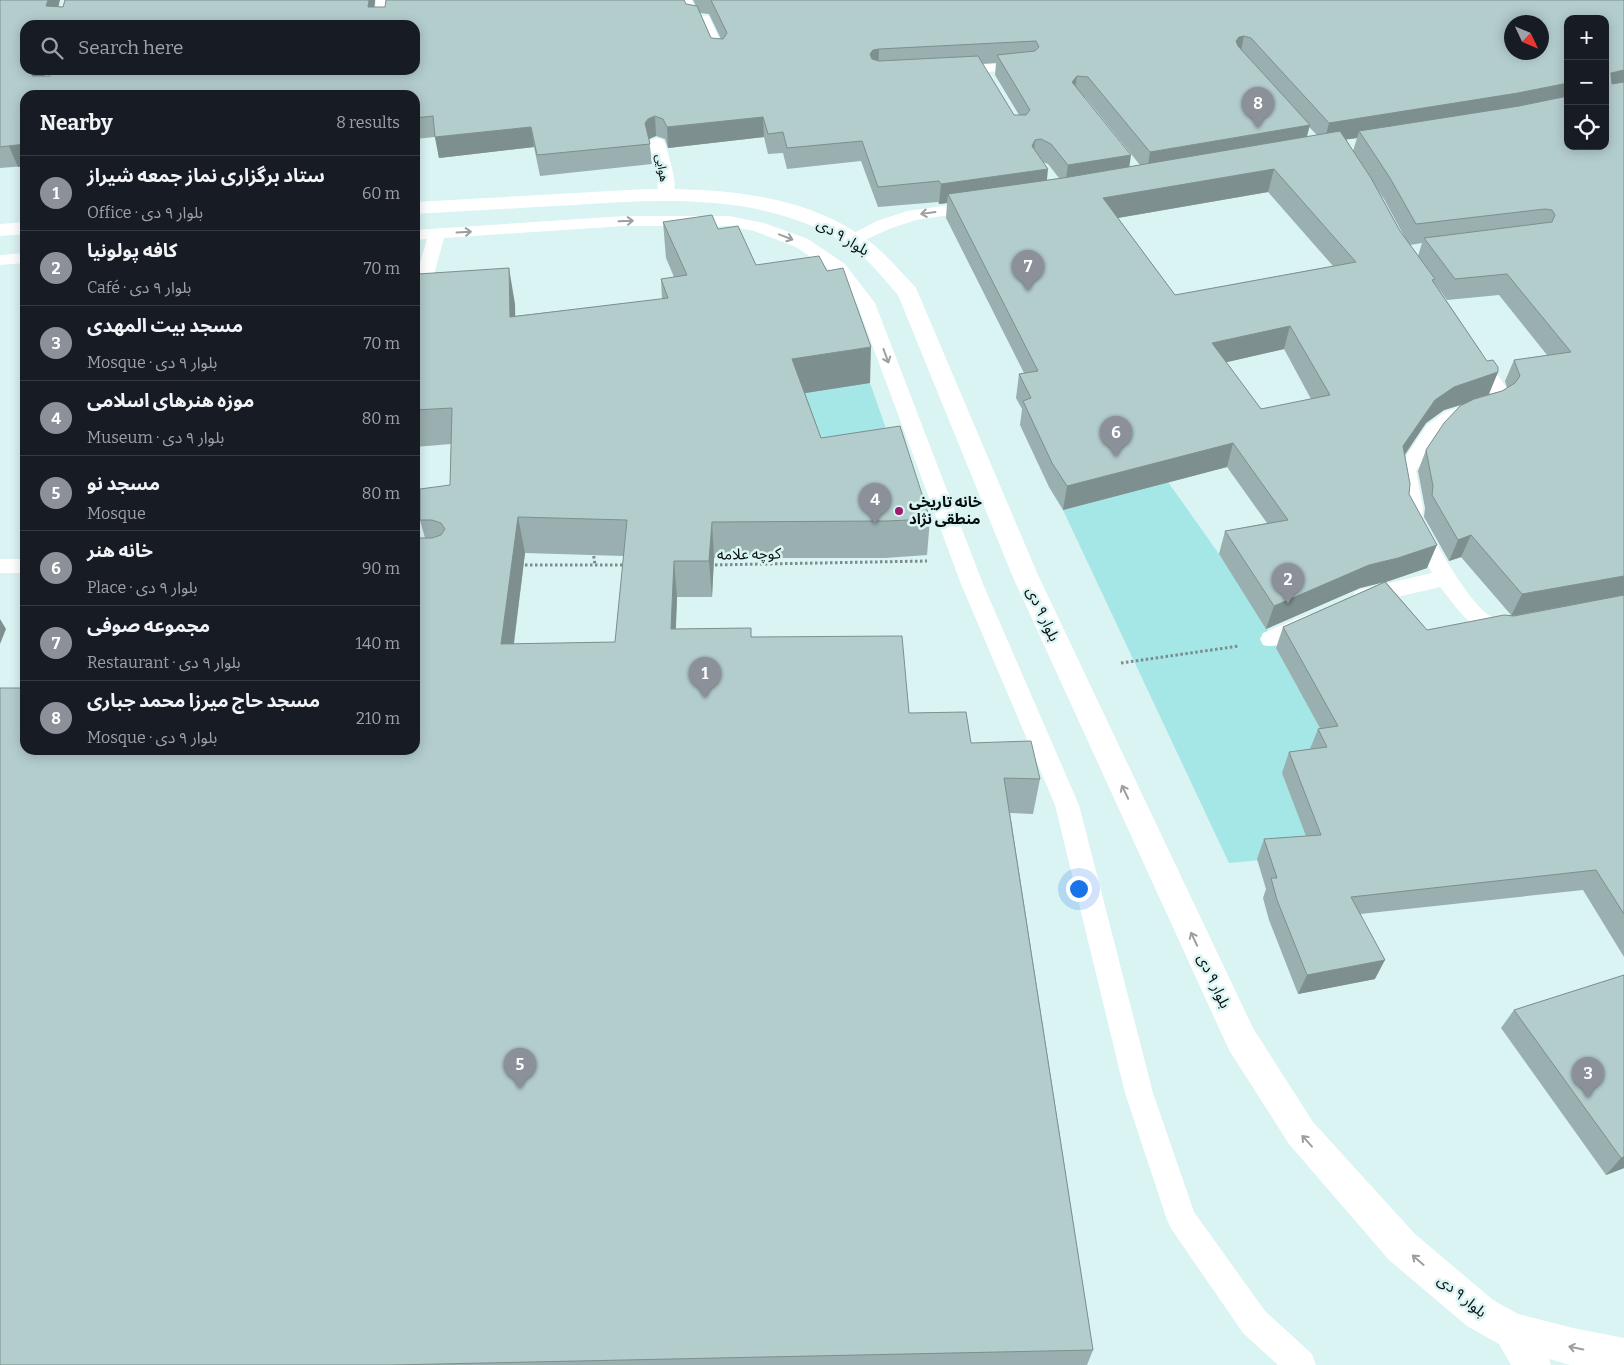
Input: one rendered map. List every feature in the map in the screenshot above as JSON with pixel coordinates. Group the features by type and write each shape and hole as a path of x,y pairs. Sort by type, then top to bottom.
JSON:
{"street":[{"name":"بلوار ۹ دی","path":"420,208 666,194 737,198 818,221 854,240 879,259 908,293 1025,575 1240,1040 1301,1133 1402,1247 1480,1313 1512,1331 1573,1347 1624,1357"},
{"path":"0,230 20,228"},
{"path":"1512,1331 1532,1365"}],"lane":[{"path":"381,20 383,0"},
{"path":"685,0 694,20 704,19 719,54"},
{"path":"944,71 1028,66"},
{"path":"982,69 991,84"},
{"name":"هوایی","path":"657,143 665,173 666,194"},
{"path":"854,240 883,224 913,215 992,204"},
{"name":"بلوار ۹ دی","path":"420,235 624,221 729,221 758,226 802,243 838,268 866,303 972,584 1067,804 1139,1093 1182,1220 1254,1322 1302,1365"},
{"path":"420,292 437,233"},
{"path":"0,260 20,258"},
{"path":"1465,341 1499,390 1500,398 1495,403 1452,416 1434,429 1406,471 1413,508 1412,517 1445,578 1478,618 1488,625 1503,628 1532,622"},
{"path":"0,566 20,566"},
{"path":"1271,639 1368,595 1445,578"}],"path":[{"path":"592,546 595,565"},
{"name":"کوچه علامه","path":"702,565 927,561"},
{"path":"518,565 634,565"},
{"path":"1121,663 1244,645"}],"shaded area":[{"name":"خانه تاریخی منطقی نژاد","path":"870,383 898,463 818,474 793,395"},
{"path":"1168,482 1219,554 1266,627 1299,690 1316,689 1335,729 1313,855 1229,863 1063,510"}],"building":[{"path":"0,0 48,0 46,6 63,7 65,0 369,0 368,7 385,7 386,0 684,0 686,4 697,6 711,38 723,39 727,33 711,0 1624,0 1624,70 1611,73 1612,84 1624,82 1624,576 1522,594 1471,535 1458,540 1432,495 1433,486 1426,450 1444,423 1460,406 1474,399 1502,391 1515,383 1520,376 1514,360 1571,352 1507,274 1455,279 1424,238 1552,222 1555,215 1552,210 1545,209 1416,224 1390,178 1359,131 1519,106 1564,97 1564,150 1609,150 1609,15 1564,15 1564,84 1518,93 1329,123 1251,38 1239,37 1236,41 1238,46 1310,125 1150,152 1088,77 1077,76 1072,82 1131,155 1068,165 1051,144 1041,139 1035,140 1032,146 1048,169 941,184 939,181 878,187 862,141 787,148 783,132 768,134 763,117 667,127 663,119 655,116 648,119 645,123 650,144 537,155 531,127 435,137 433,116 420,117 420,90 20,90 20,145 0,147","holes":["1036,41 1039,47 1035,51 997,55 1030,110 1026,115 1014,115 978,56 879,61 872,59 870,54 873,50 879,49"]},
{"path":"1340,131 1371,178 1400,231 1435,279 1432,280 1487,361 1493,360 1498,367 1498,372 1454,387 1435,400 1403,446 1410,484 1409,494 1437,545 1369,565 1274,606 1225,531 1288,520 1233,443 1067,486 1052,463 1023,401 1031,398 1019,374 1038,371 948,194 1063,178","holes":["1274,169 1356,262 1175,295 1103,198","1290,326 1330,395 1261,409 1212,343"]},
{"path":"712,215 718,229 738,226 756,265 819,256 827,271 843,268 871,347 792,359 821,438 900,426 930,519 712,522 709,561 674,561 671,629 751,628 751,637 902,636 909,713 966,712 971,743 1031,741 1040,779 1004,778 1093,1350 391,1365 0,1365 0,688 20,688 20,755 420,755 420,538 432,538 441,535 445,529 441,523 432,520 420,520 420,489 450,485 452,408 420,410 420,274 509,268 510,317 668,298 661,279 687,275 663,222","holes":["518,517 627,520 615,642 501,644"]},
{"path":"1385,582 1427,630 1624,595 1624,914 1596,870 1351,897 1385,960 1307,975 1277,900 1271,878 1277,878 1264,839 1321,835 1289,752 1327,747 1318,729 1338,726 1283,627"},
{"path":"1624,975 1624,1157 1621,1158 1514,1010"}],"place":[{"name":"مسجد حاج میرزا محمد جباری","path":"1258,128"},
{"name":"مجموعه صوفی","path":"1028,291"},
{"name":"خانه هنر","path":"1116,457"},
{"name":"خانه تاریخی منطقی نژاد","path":"899,511"},
{"name":"موزه هنرهای اسلامی","path":"875,524"},
{"name":"کافه پولونیا","path":"1288,604"},
{"name":"ستاد برگزاری نماز جمعه شیراز","path":"705,698"},
{"name":"مسجد نو","path":"520,1089"},
{"name":"مسجد بیت المهدی","path":"1588,1098"}]}
